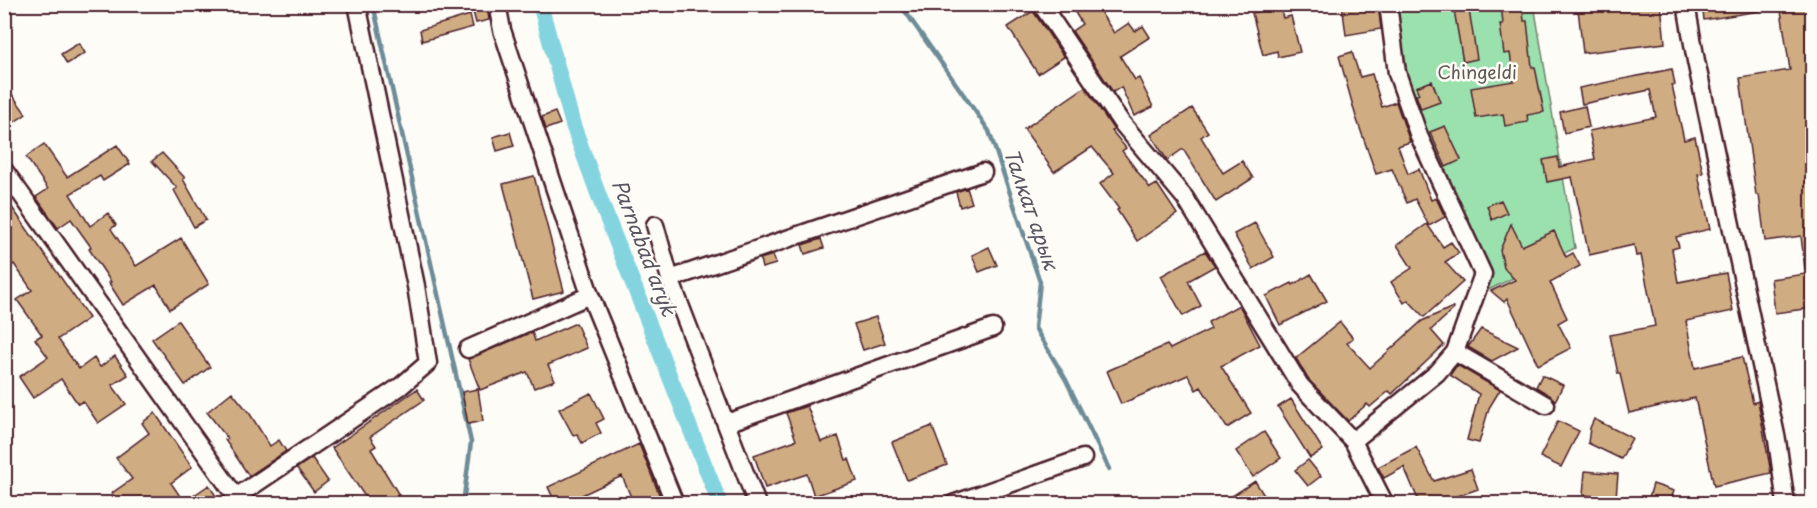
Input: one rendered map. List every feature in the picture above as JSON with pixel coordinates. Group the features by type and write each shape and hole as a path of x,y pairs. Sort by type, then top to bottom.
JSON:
{"street":[{"path":"4,170 238,500 401,386 428,363 416,286 357,4"},
{"path":"497,4 502,30 590,295 675,504"},
{"path":"1041,4 1121,122 1185,198 1299,385 1353,441 1385,504"},
{"path":"1353,441 1437,373 1455,352 1483,274 1419,136 1404,94 1397,73 1388,4"},
{"path":"1686,4 1696,61 1777,440 1786,504"},
{"path":"670,279 983,172"},
{"path":"655,225 670,279 757,504"},
{"path":"468,349 590,295"},
{"path":"727,423 993,328"},
{"path":"1455,352 1546,405"},
{"path":"953,504 1083,458"}],"green space":[{"name":"Chingeldi","path":"1394,5 1534,5 1575,248 1482,293 1411,93"}],"building":[{"path":"471,4 487,4 489,20 476,23"},
{"path":"1070,4 1095,4 1114,33 1129,23 1135,31 1143,26 1150,37 1120,56 1135,80 1139,78 1153,107 1134,116 1121,87 1113,92 1072,31 1082,24"},
{"path":"1342,4 1378,4 1381,29 1346,35"},
{"path":"1453,4 1468,4 1477,59 1463,62"},
{"path":"1501,4 1522,4 1524,21 1527,21 1532,67 1535,67 1544,112 1527,115 1528,122 1505,126 1503,114 1476,118 1471,88 1514,81 1510,53 1504,54 1500,24 1503,24"},
{"path":"1616,4 1661,4 1665,43 1583,53 1578,9"},
{"path":"1702,4 1759,4 1760,11 1704,20"},
{"path":"1780,4 1812,4 1812,269 1805,269 1801,236 1765,241 1759,195 1756,195 1740,78 1790,70"},
{"path":"1280,6 1283,18 1291,16 1300,52 1278,57 1277,51 1263,55 1252,13"},
{"path":"1033,11 1064,57 1038,74 1008,27"},
{"path":"470,15 473,27 422,41 420,30"},
{"path":"79,43 85,53 67,64 61,54"},
{"path":"1352,52 1360,77 1372,74 1382,107 1396,102 1410,142 1398,146 1408,174 1419,169 1431,200 1436,198 1445,217 1429,226 1415,199 1407,203 1392,169 1376,174 1356,117 1339,56"},
{"path":"1672,69 1675,85 1672,85 1684,140 1695,137 1703,173 1698,174 1710,229 1676,237 1679,247 1672,249 1678,282 1726,273 1733,311 1686,321 1695,368 1742,357 1753,403 1758,401 1771,473 1714,486 1695,398 1629,413 1610,335 1655,326 1641,255 1636,256 1634,245 1589,255 1572,177 1547,182 1543,160 1558,157 1559,167 1595,159 1589,131 1656,117 1650,90 1582,104 1579,88"},
{"path":"1432,81 1440,102 1421,109 1416,87"},
{"path":"4,83 26,114 4,129"},
{"path":"1085,87 1114,130 1112,131 1126,148 1122,151 1150,188 1157,184 1177,214 1137,241 1117,210 1119,209 1100,184 1114,173 1092,147 1054,172 1024,129"},
{"path":"1585,106 1589,127 1564,133 1560,112"},
{"path":"1192,108 1208,132 1201,137 1223,173 1242,161 1253,178 1216,202 1183,149 1167,160 1151,135"},
{"path":"555,112 560,124 546,129 542,117"},
{"path":"1445,126 1461,160 1446,167 1430,132"},
{"path":"510,132 514,146 497,151 493,137"},
{"path":"44,144 67,177 117,145 130,164 103,181 100,176 70,194 90,226 108,213 116,225 111,229 136,266 181,238 209,284 170,309 156,285 123,305 89,249 91,247 71,219 58,228 36,197 48,189 26,157"},
{"path":"162,153 185,178 183,179 206,220 194,227 174,190 177,188 152,161"},
{"path":"534,176 564,291 533,299 503,184"},
{"path":"967,188 972,203 960,207 956,192"},
{"path":"4,196 89,318 58,339 79,369 94,358 100,367 115,356 128,375 112,385 126,404 98,423 83,401 78,404 61,379 33,398 19,377 48,357 35,339 42,335 17,300 32,290 14,264 4,271"},
{"path":"1501,200 1507,213 1492,220 1487,206"},
{"path":"1255,223 1274,257 1253,269 1234,234"},
{"path":"1427,224 1443,247 1451,242 1459,253 1445,262 1463,282 1424,317 1408,300 1404,303 1391,282 1412,268 1397,245"},
{"path":"1511,224 1522,246 1554,231 1566,257 1573,253 1580,266 1550,282 1567,318 1558,323 1571,348 1538,365 1507,299 1504,302 1491,291 1515,280 1504,268 1500,250"},
{"path":"821,239 824,248 805,254 802,245"},
{"path":"989,247 997,265 979,272 972,255"},
{"path":"1205,251 1215,266 1188,281 1201,306 1183,316 1161,276"},
{"path":"773,255 776,264 762,268 760,259"},
{"path":"1812,273 1812,308 1775,313 1771,279"},
{"path":"1311,274 1327,301 1280,325 1266,296 1292,283 1293,285"},
{"path":"1239,305 1260,345 1221,366 1251,413 1227,428 1201,387 1196,390 1188,375 1121,404 1107,371 1167,345 1170,349 1211,329 1208,322"},
{"path":"1453,307 1454,309 1431,330 1444,345 1392,394 1389,391 1370,407 1367,404 1348,421 1308,379 1296,358 1340,322 1353,338 1347,343 1370,368 1422,321"},
{"path":"876,317 885,343 863,350 854,324"},
{"path":"178,321 210,367 185,385 152,339"},
{"path":"576,323 587,348 548,365 555,380 534,388 527,372 480,390 468,359 532,332 535,341"},
{"path":"1481,329 1518,347 1492,361 1468,347"},
{"path":"1457,365 1500,390 1489,408 1479,443 1467,440 1479,394 1450,375"},
{"path":"1542,375 1563,385 1555,401 1536,387"},
{"path":"417,389 424,400 370,437 376,446 371,449 399,495 385,504 370,504 332,448"},
{"path":"478,389 483,421 468,424 462,392"},
{"path":"232,392 250,414 270,446 279,440 286,451 249,476 225,440 228,439 207,412"},
{"path":"591,393 604,419 596,423 601,433 582,443 577,434 573,435 559,409"},
{"path":"1291,399 1323,450 1310,458 1278,407"},
{"path":"807,406 821,442 838,436 846,460 849,459 857,481 814,496 807,474 765,488 754,455 796,440 786,413"},
{"path":"155,413 192,467 171,483 184,502 209,485 221,504 119,504 112,493 132,479 116,458 149,433 142,423"},
{"path":"1594,419 1632,438 1621,459 1588,443"},
{"path":"1558,421 1579,431 1561,467 1540,457"},
{"path":"932,426 947,465 907,480 892,442"},
{"path":"1264,432 1281,458 1253,477 1236,451"},
{"path":"639,444 663,504 634,504 622,476 563,504 556,504 548,487"},
{"path":"1416,447 1434,481 1471,469 1478,489 1452,498 1454,504 1420,504 1404,467 1384,478 1378,467"},
{"path":"312,458 328,481 314,492 297,468"},
{"path":"1308,460 1321,476 1308,486 1295,470"},
{"path":"1585,471 1618,474 1616,498 1583,495"},
{"path":"1255,481 1265,497 1255,504 1220,504"},
{"path":"1653,484 1674,491 1669,504 1647,504"}],"waterway":[{"path":"373,4 471,442 463,504"},
{"name":"Parnabad aryk","path":"540,4 573,125 604,210 720,504"},
{"name":"Талкат арык","path":"900,4 989,131 1040,282 1035,328 1066,380 1109,469"}]}
